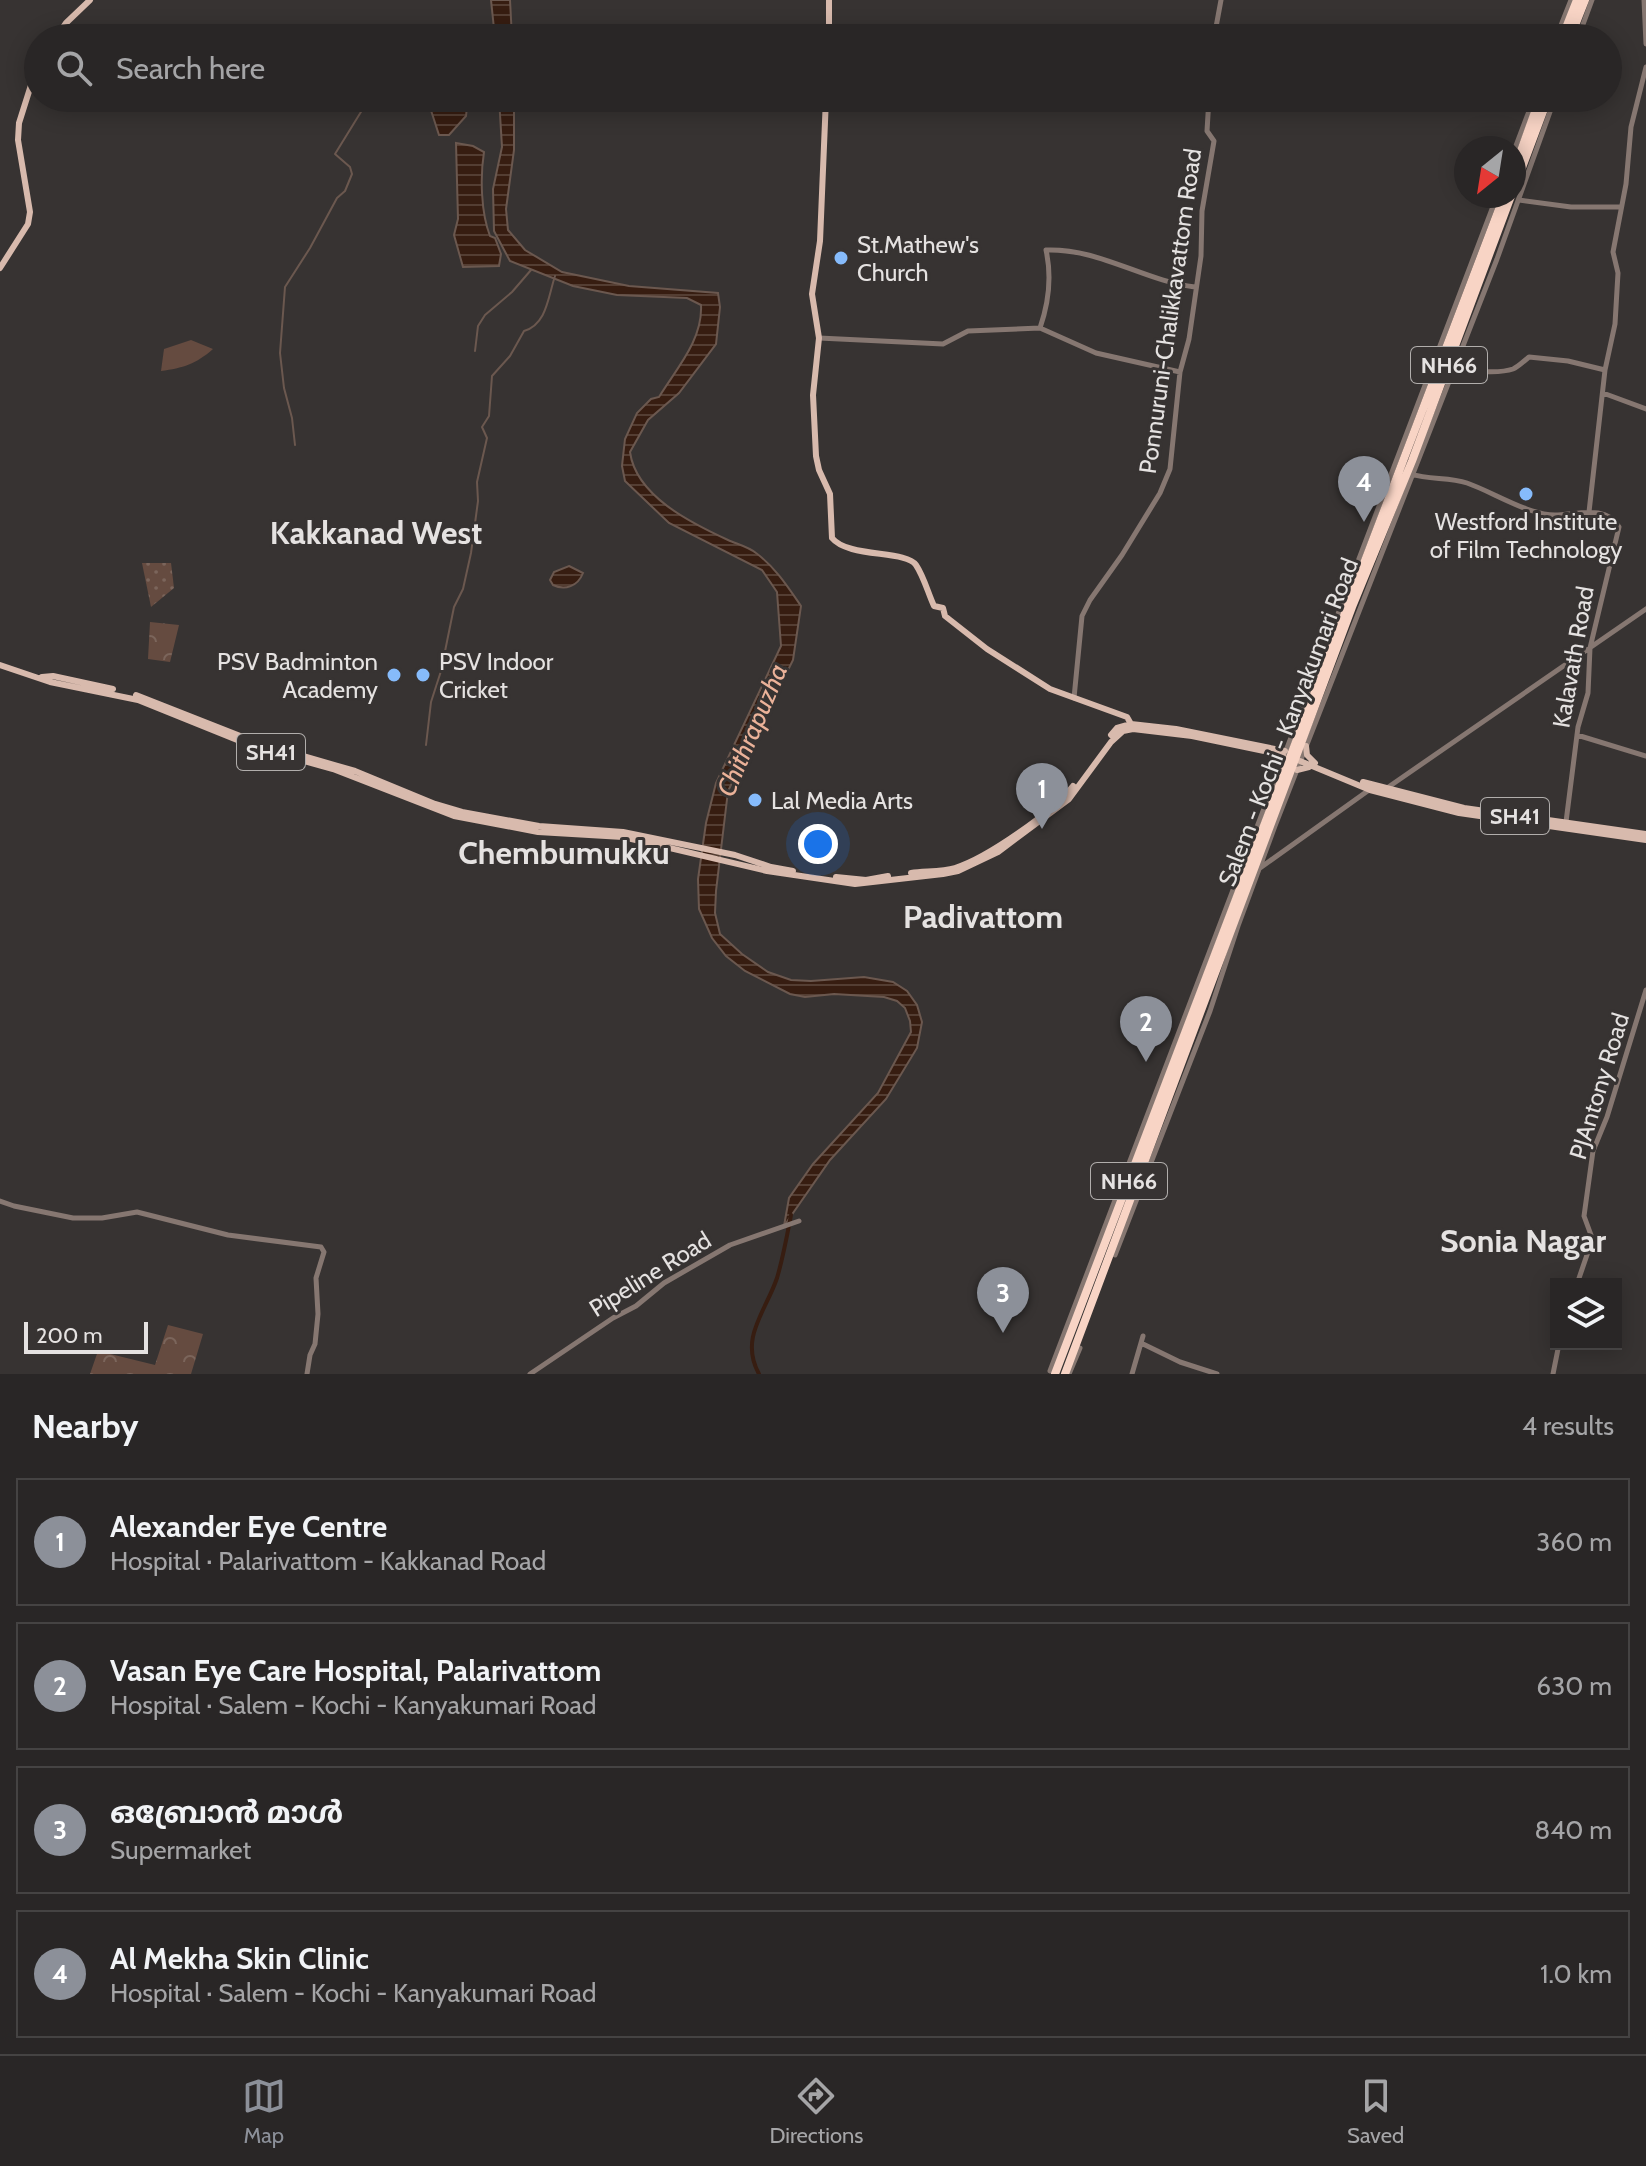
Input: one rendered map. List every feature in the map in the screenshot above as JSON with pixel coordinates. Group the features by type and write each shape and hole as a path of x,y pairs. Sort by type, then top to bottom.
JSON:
{"highway":[{"path":"1565,24 1574,0"},
{"path":"1576,24 1585,0"},
{"path":"1526,139 1537,112"},
{"path":"1526,163 1532,150 1539,112"},
{"name":"Salem - Kochi - Kanyakumari Road","path":"1440,376 1473,271 1499,208"},
{"name":"Salem - Kochi - Kanyakumari Road","path":"1059,1373 1380,530 1511,208"},
{"name":"Salem - Kochi - Kanyakumari Road","path":"1059,1373 1078,1347 1118,1223"}],"main road":[{"path":"65,24 90,0"},
{"path":"829,0 829,24"},
{"path":"0,268 28,224 30,212 18,140 24,107"},
{"path":"825,112 820,241 812,294 819,338 813,395 817,465 830,494 833,541 875,555 910,559 916,565 934,606 943,608 945,616 959,629 1050,689 1127,717 1131,724 1115,730 1067,793 1037,821"},
{"path":"0,665 50,682 139,696 258,743 355,771 435,804 489,821"},
{"name":"SH41","path":"76,684 164,711 257,748 333,769 436,810 538,832 623,837 721,855 767,871 867,884 958,871 998,852 1069,799 1117,735 1133,729 1186,733 1284,753"},
{"name":"SH41","path":"1131,724 1176,729 1284,753"},
{"path":"1306,746 1307,755 1316,765"},
{"path":"1269,751 1277,759 1278,769"},
{"name":"SH41","path":"1301,759 1385,789 1464,808 1566,822 1604,832"},
{"path":"1297,770 1316,765"},
{"name":"SH41","path":"1316,765 1370,790 1459,813 1646,837"}],"street":[{"path":"1217,24 1221,0"},
{"path":"1583,24 1592,0"},
{"path":"1644,0 1646,44"},
{"path":"1411,474 1465,482 1517,505 1547,514 1589,512 1605,370 1615,324 1618,273 1613,252 1626,184 1631,127 1646,67"},
{"name":"Ponnuruni-Chalikkavattom Road","path":"1074,699 1082,616 1160,493 1170,469 1180,372 1189,339 1201,256 1202,211 1214,141 1207,131 1208,112"},
{"path":"1522,136 1535,112"},
{"path":"1526,167 1549,112"},
{"path":"1526,200 1571,207 1620,207"},
{"path":"1380,530 1493,208"},
{"path":"1380,530 1411,474 1454,368 1511,208"},
{"path":"1040,328 1047,307 1051,271 1046,250 1063,249 1095,256 1128,269 1195,287"},
{"path":"819,338 943,344 968,331 1040,328 1096,353 1180,372"},
{"path":"1454,368 1506,370 1529,357 1568,361 1605,370"},
{"path":"1603,393 1646,409"},
{"name":"Kalavath Road","path":"1566,822 1577,735 1588,693 1590,648 1619,527 1616,521 1608,517 1589,512"},
{"name":"Salem - Kochi - Kanyakumari Road","path":"1205,991 1262,812 1307,691 1380,530"},
{"name":"Salem - Kochi - Kanyakumari Road","path":"1205,991 1259,869 1325,698 1380,530"},
{"path":"1385,789 1446,744 1646,609"},
{"path":"1314,674 1331,681"},
{"path":"1307,691 1321,693 1325,698"},
{"path":"1577,735 1646,756"},
{"path":"1259,869 1370,790"},
{"path":"1262,812 1278,818"},
{"path":"1259,821 1263,819 1275,826"},
{"name":"PJAntony Road","path":"1579,1278 1591,1235 1584,1216 1593,1151 1607,1117 1646,990"},
{"path":"1115,1255 1205,991"},
{"path":"1059,1373 1205,991"},
{"path":"0,1201 73,1218 102,1218 137,1212 228,1235 321,1247 324,1252 316,1283 318,1314 315,1344 307,1374"},
{"name":"Pipeline Road","path":"530,1374 636,1306 664,1283 730,1245 799,1221"},
{"path":"1132,1374 1143,1336"},
{"path":"1141,1343 1180,1362 1217,1374"},
{"path":"1553,1374 1558,1350"}],"green space":[{"path":"191,340 213,349 189,364 161,371 164,349"},
{"path":"142,563 171,563 174,588 151,607"},
{"path":"150,622 179,625 170,662 148,659"},
{"path":"168,1325 203,1334 191,1374 90,1374 98,1351 155,1365"}],"water":[{"path":"491,0 510,0 511,24 494,24"},
{"path":"432,112 466,112 449,135 439,135"},
{"path":"500,112 514,112 514,150 506,209 508,230 525,250 562,272 629,286 718,293 720,307 716,344 679,393 648,420 630,452 634,468 654,495 682,516 756,553 775,571 801,606 793,660 728,791 716,891 715,913 720,934 768,972 791,980 864,977 893,982 907,991 917,1005 922,1022 917,1048 886,1099 830,1160 784,1226 789,1198 813,1164 878,1093 911,1032 910,1021 905,1008 897,1001 884,997 834,994 805,997 790,994 745,971 726,956 712,938 699,909 698,879 706,823 716,783 781,646 777,592 762,570 669,523 625,481 622,466 625,439 637,413 651,399 659,397 687,354 698,330 701,305 687,298 617,295 573,286 510,261 494,231 493,189 502,147"},
{"path":"456,143 484,152 483,206 490,236 495,238 501,254 499,266 463,267 454,235 458,219"},
{"path":"569,566 583,573 578,581 566,587 553,585 550,580 554,572"}],"waterway":[{"path":"295,445 280,353 285,287 337,198 345,191 352,174 350,167 335,154 361,112"},
{"path":"475,351 478,326 485,315 512,292 531,270"},
{"path":"426,745 431,702 441,671 454,607 463,589 471,553 478,501 477,482 487,438 482,427 489,416 492,376 510,356 524,331 542,316 555,276"},
{"name":"Chithrapuzha","path":"759,1374 754,1361 753,1337 777,1278 791,1215"}],"place":[{"name":"St.Mathew's Church","path":"841,258"},
{"name":"Westford Institute of Film Technology","path":"1526,494"},
{"name":"Al Mekha Skin Clinic","path":"1364,522"},
{"name":"PSV Badminton Academy","path":"394,675"},
{"name":"PSV Indoor Cricket","path":"423,675"},
{"name":"Lal Media Arts","path":"755,800"},
{"name":"Alexander Eye Centre","path":"1042,829"},
{"name":"Vasan Eye Care Hospital, Palarivattom","path":"1146,1062"},
{"name":"ഒബ്രോൻ മാൾ","path":"1003,1333"}],"district":[{"name":"Kakkanad West","path":"376,532"},
{"name":"Chembumukku","path":"564,852"},
{"name":"Padivattom","path":"983,916"},
{"name":"Sonia Nagar","path":"1523,1240"}]}
